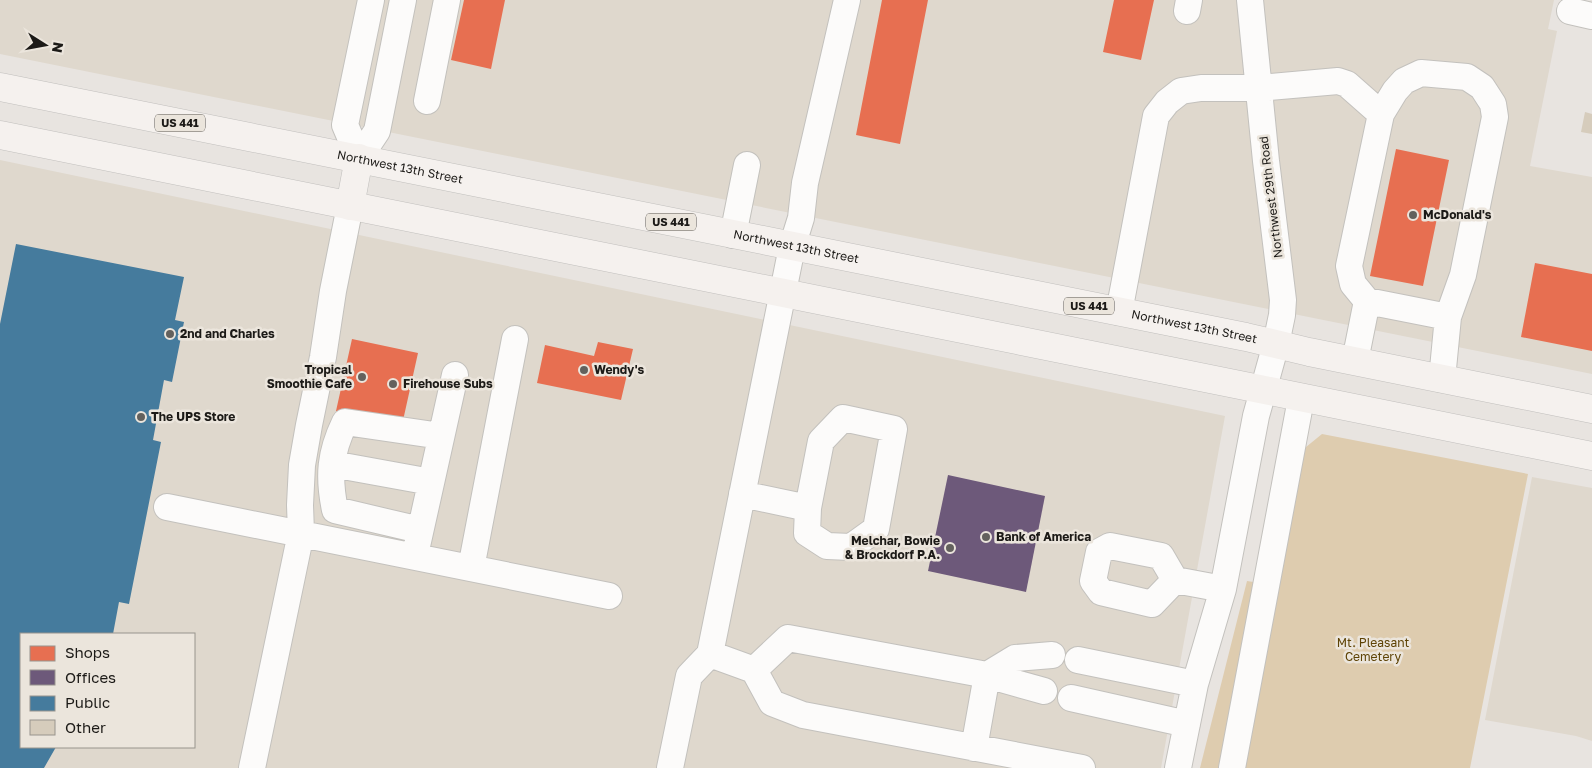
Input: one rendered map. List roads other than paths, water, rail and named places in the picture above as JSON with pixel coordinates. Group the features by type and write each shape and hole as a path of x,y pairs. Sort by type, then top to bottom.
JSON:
{"main road":[{"name":"Northwest 13th Street","path":"0,87 359,158 1592,409"},
{"path":"0,135 1300,399 1592,456"},
{"path":"350,206 359,158"}],"street":[{"path":"359,158 345,125 371,0"},
{"path":"359,158 377,131 403,0"},
{"path":"427,101 447,0"},
{"path":"670,768 689,676 710,654 782,293 792,247 801,218 805,183 848,0"},
{"name":"Northwest 29th Road","path":"1178,768 1195,684 1223,590 1262,391 1276,344 1282,315 1283,300 1266,161 1250,0"},
{"path":"1442,379 1448,317 1463,275 1494,117 1493,104 1482,87 1466,77 1420,73 1404,81 1394,91 1381,114 1349,266 1353,284 1367,301 1448,317"},
{"path":"1119,312 1156,116 1168,102 1181,92 1201,88 1259,88 1338,81 1347,84 1381,114"},
{"path":"733,234 747,165"},
{"path":"252,768 301,533 302,465 308,424 323,357 333,291 350,206"},
{"path":"1356,361 1367,301"},
{"path":"471,568 515,339"},
{"path":"414,557 455,375"},
{"path":"1232,768 1300,399"},
{"path":"843,418 894,429 876,530 851,547 827,546 807,533 808,508 821,441 843,418"},
{"path":"420,530 335,510 330,488 336,441 345,422 441,436"},
{"path":"332,464 431,482"},
{"path":"742,494 808,508"},
{"path":"168,507 609,596"},
{"path":"1175,580 1223,590"},
{"path":"754,670 788,638 986,675 1044,691"},
{"path":"710,654 754,670 772,703 803,715 1082,768"},
{"path":"986,675 1015,658 1052,655"},
{"path":"1078,660 1195,684"},
{"path":"974,748 986,675"},
{"path":"1071,698 1187,724"}],"place":[{"name":"McDonald's","path":"1413,215"},
{"name":"2nd and Charles","path":"170,334"},
{"name":"Wendy's","path":"584,370"},
{"name":"Tropical Smoothie Cafe","path":"362,377"},
{"name":"Firehouse Subs","path":"393,384"},
{"name":"The UPS Store","path":"141,417"},
{"name":"Bank of America","path":"986,537"},
{"name":"Melchar, Bowie & Brockdorf P.A.","path":"950,548"}],"park label":[{"name":"Mt. Pleasant Cemetery","path":"1373,650"}]}
